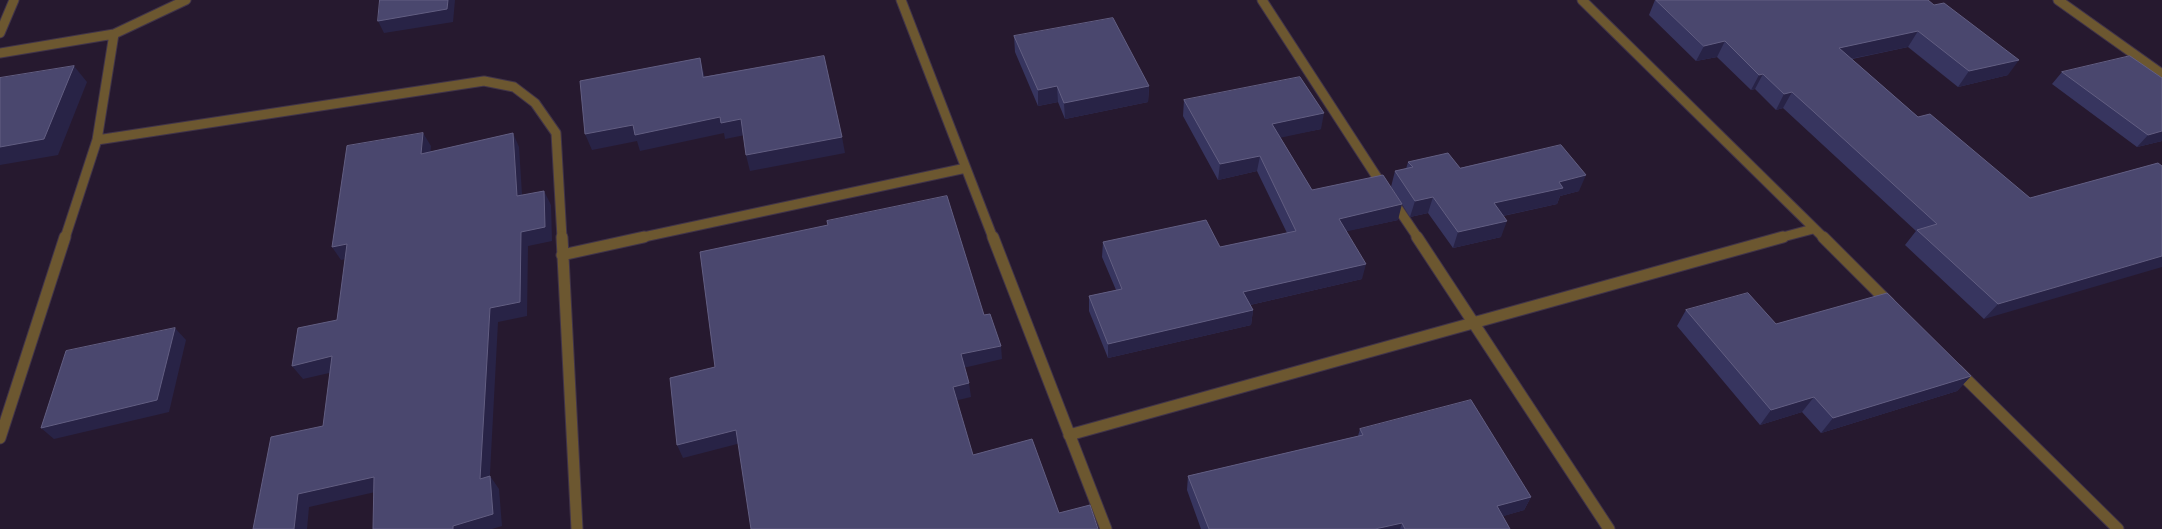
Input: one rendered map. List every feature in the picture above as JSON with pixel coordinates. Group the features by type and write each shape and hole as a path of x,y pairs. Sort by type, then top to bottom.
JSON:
{"street":[{"path":"0,33 14,0"},
{"path":"0,53 114,34 186,0"},
{"path":"901,0 1106,529"},
{"path":"1262,0 1472,323 1609,529"},
{"path":"1582,0 1898,312"},
{"path":"2058,0 2162,74"},
{"path":"0,438 96,140 114,34"},
{"path":"96,140 484,81 514,87 535,103 556,133 577,529"},
{"path":"562,254 966,168"},
{"path":"1069,435 1813,229"},
{"path":"1949,362 2118,529"}],"building":[{"path":"380,0 448,0 447,9 378,21"},
{"path":"1656,0 1928,0 1934,5 1944,3 2019,60 1969,71 1918,31 1839,48 1918,117 1930,114 2030,198 2158,163 2162,166 2162,256 1998,304 1917,230 1937,224 1792,92 1784,94 1763,74 1759,75 1725,41 1704,46"},
{"path":"1113,18 1149,86 1064,103 1057,86 1038,90 1014,36"},
{"path":"824,56 842,137 746,155 741,119 721,123 720,117 635,135 633,125 585,134 580,81 700,58 703,77"},
{"path":"2130,56 2162,78 2162,131 2148,135 2062,72"},
{"path":"74,66 44,139 0,147 0,78"},
{"path":"1300,77 1324,113 1272,124 1312,190 1383,175 1402,204 1339,219 1366,264 1243,292 1253,310 1108,344 1089,296 1122,289 1103,242 1206,220 1220,247 1296,231 1260,156 1220,164 1184,100"},
{"path":"423,133 421,154 513,133 517,196 544,191 545,227 521,232 520,302 490,308 480,479 490,476 493,514 453,526 453,529 373,529 374,477 298,494 294,529 253,529 271,437 323,426 332,356 292,366 298,328 337,320 347,244 332,247 347,146"},
{"path":"1561,145 1586,175 1559,182 1563,188 1494,203 1507,221 1458,232 1433,197 1415,201 1395,171 1413,167 1408,162 1448,153 1460,168"},
{"path":"947,196 984,315 990,314 1001,346 961,354 969,383 953,387 973,455 1032,439 1059,513 1090,505 1098,529 751,529 736,430 677,445 670,378 715,367 700,252 828,225 827,221"},
{"path":"1748,293 1776,324 1887,293 1971,376 1833,418 1814,397 1771,410 1686,310"},
{"path":"175,328 157,400 41,428 66,351"},
{"path":"1471,400 1531,497 1497,506 1510,529 1405,529 1402,523 1375,529 1209,529 1188,476 1363,435 1360,429"}]}
